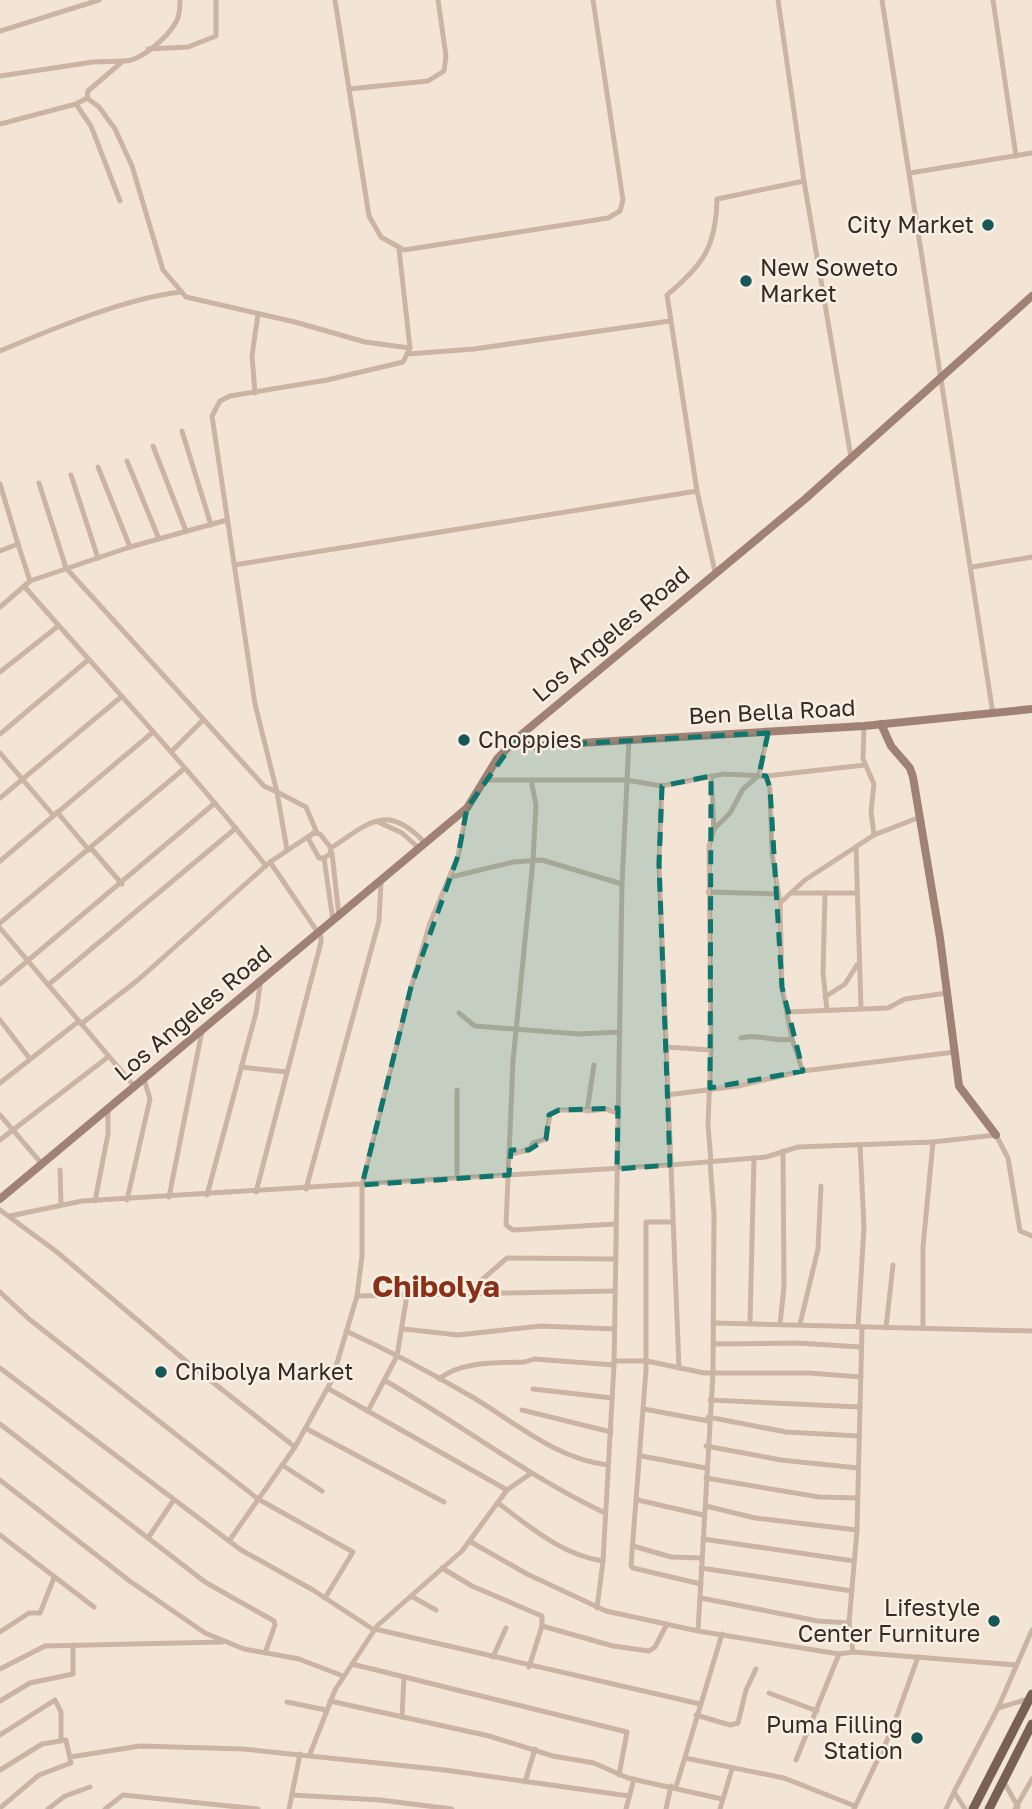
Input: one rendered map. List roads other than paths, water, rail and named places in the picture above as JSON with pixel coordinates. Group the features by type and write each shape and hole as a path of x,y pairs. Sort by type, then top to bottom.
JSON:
{"main road":[{"name":"Los Angeles Road","path":"0,1199 261,979 423,847 467,808 497,759 516,739 852,458 1031,299"},
{"name":"Ben Bella Road","path":"516,739 530,746 768,733 1032,709"},
{"path":"881,724 895,753 910,768 920,817 961,1091 996,1135"},
{"path":"973,1809 1031,1696"},
{"path":"989,1809 1032,1724"}],"street":[{"path":"0,31 99,0"},
{"path":"0,76 93,62 131,61 161,40 177,21 180,0"},
{"path":"148,49 188,47 216,36 216,0"},
{"path":"335,0 369,216 381,237 399,249 468,242 608,218 620,212 623,200 593,0"},
{"path":"349,89 428,81 444,71 446,56 438,0"},
{"path":"778,0 804,181 852,458"},
{"path":"882,0 993,714"},
{"path":"993,0 1016,156"},
{"path":"87,98 88,91 123,61"},
{"path":"87,98 108,118 132,166 163,270 180,292 191,300 409,351 474,349 670,321"},
{"path":"0,124 76,104 87,98"},
{"path":"76,104 98,142 120,201"},
{"path":"910,173 1032,153"},
{"path":"715,572 697,491 667,295 700,263 716,231 717,199 804,181"},
{"path":"287,850 277,792 257,712 212,416 225,398 400,365 409,351 399,249"},
{"path":"0,351 108,311 163,294 180,292"},
{"path":"255,393 252,356 258,314"},
{"path":"182,431 211,525"},
{"path":"153,446 186,531"},
{"path":"127,461 159,539"},
{"path":"98,467 130,547"},
{"path":"71,475 98,558"},
{"path":"39,483 66,568 264,786 306,807 317,833 331,849 336,919"},
{"path":"0,485 30,580"},
{"path":"234,565 697,491"},
{"path":"0,516 8,513"},
{"path":"0,607 30,580 130,547 227,520"},
{"path":"0,551 18,544"},
{"path":"972,567 1032,557"},
{"path":"24,586 57,627 268,864 321,937 256,1192"},
{"path":"0,672 57,627"},
{"path":"0,734 88,660"},
{"path":"0,798 121,696"},
{"path":"171,752 203,720"},
{"path":"864,726 865,765 874,784 871,812 874,835"},
{"path":"0,861 153,732"},
{"path":"768,733 762,776 770,788 771,839 780,904 782,987 792,1040 803,1071"},
{"path":"597,1608 603,1560 614,1363 622,884 629,740"},
{"path":"0,753 122,884"},
{"path":"486,780 626,780 662,786 734,773 762,776 865,765"},
{"path":"135,1087 107,1057 0,925 185,768"},
{"path":"698,1632 703,1515 706,1506 706,1446 713,1373 714,1214 708,1125 711,1050 709,846 715,829 712,776"},
{"path":"715,829 730,813 743,789 762,776"},
{"path":"531,780 536,805 533,860 517,1028 506,1225 509,1230 615,1224"},
{"path":"662,786 659,864 679,1368"},
{"path":"0,984 215,803"},
{"path":"229,1541 307,1429 329,1389 357,1296 362,1256 362,1185 411,987 430,923 451,877 467,808"},
{"path":"780,904 805,880 874,835 920,817"},
{"path":"336,919 324,858 331,849 369,821 376,821 402,833 423,847"},
{"path":"48,985 236,828"},
{"path":"0,1083 146,973 268,864 317,833"},
{"path":"309,839 319,858 324,858"},
{"path":"856,847 861,1008"},
{"path":"451,877 533,860 553,861 622,884"},
{"path":"306,1189 379,921 381,882"},
{"path":"708,892 778,894"},
{"path":"793,893 856,892"},
{"path":"825,893 827,1010"},
{"path":"825,997 845,984 858,964"},
{"path":"207,1195 261,979"},
{"path":"787,1012 888,1008 905,999 947,993"},
{"path":"459,1013 475,1026 579,1034 620,1032"},
{"path":"0,1020 30,1059"},
{"path":"169,1198 202,1031"},
{"path":"741,1038 771,1038 778,1042 792,1040"},
{"path":"666,1047 711,1050"},
{"path":"667,1095 762,1081 803,1071 957,1052"},
{"path":"0,1140 107,1057"},
{"path":"587,1110 594,1065"},
{"path":"241,1067 286,1072"},
{"path":"127,1200 150,1099 144,1079"},
{"path":"457,1090 457,1178"},
{"path":"95,1201 107,1134 108,1109"},
{"path":"511,1154 529,1150 533,1143 546,1139 550,1114 559,1110 618,1113"},
{"path":"0,1115 43,1164"},
{"path":"10,1216 61,1204 95,1201 617,1169 754,1158 798,1147 933,1142 996,1135 1008,1158 1020,1231 1032,1236"},
{"path":"923,1328 923,1247 933,1142"},
{"path":"853,1652 849,1623 858,1498 864,1227 860,1145"},
{"path":"780,1324 784,1287 783,1151"},
{"path":"750,1323 754,1158"},
{"path":"60,1170 61,1204"},
{"path":"800,1324 818,1249 821,1186"},
{"path":"0,1210 295,1447"},
{"path":"672,1222 646,1222 646,1361 633,1568 701,1584"},
{"path":"473,1295 482,1279 507,1258 615,1259"},
{"path":"886,1328 893,1265"},
{"path":"357,1296 614,1291"},
{"path":"0,1292 29,1319 258,1499 353,1552 325,1598"},
{"path":"368,1411 397,1356 404,1329 407,1295"},
{"path":"713,1323 1032,1331"},
{"path":"404,1329 458,1335 541,1326 614,1329"},
{"path":"346,1331 439,1379 554,1448 585,1461 608,1465"},
{"path":"713,1344 797,1343 861,1347"},
{"path":"439,1379 448,1371 463,1367 534,1359 614,1363 646,1361 713,1373 809,1373 861,1377"},
{"path":"0,1368 229,1541 375,1630 700,1704"},
{"path":"384,1380 522,1465 530,1474 605,1513"},
{"path":"329,1389 507,1490"},
{"path":"533,1389 612,1398"},
{"path":"710,1400 860,1407"},
{"path":"644,1409 786,1432 859,1436"},
{"path":"522,1410 611,1432"},
{"path":"0,1424 205,1582 274,1621 265,1653"},
{"path":"307,1429 444,1502"},
{"path":"706,1446 781,1460 858,1468"},
{"path":"641,1456 706,1468"},
{"path":"282,1465 322,1491"},
{"path":"310,1754 326,1710 343,1676 375,1630 471,1542 507,1490 530,1474"},
{"path":"706,1478 819,1497 858,1498"},
{"path":"0,1480 131,1582 223,1642"},
{"path":"638,1500 703,1515"},
{"path":"148,1538 173,1501"},
{"path":"498,1503 558,1546 580,1556 603,1560"},
{"path":"706,1506 755,1518 856,1530"},
{"path":"0,1535 94,1607"},
{"path":"703,1539 854,1561"},
{"path":"471,1542 515,1569 597,1608 698,1632 839,1654 853,1652 1016,1665"},
{"path":"633,1546 671,1557 701,1559"},
{"path":"442,1568 472,1586 542,1616 542,1626 529,1667"},
{"path":"701,1568 852,1591"},
{"path":"0,1632 29,1613 40,1613 54,1578"},
{"path":"411,1596 436,1610"},
{"path":"701,1598 818,1621 849,1623"},
{"path":"542,1626 605,1644 649,1651 655,1647 667,1624"},
{"path":"493,1657 506,1628"},
{"path":"946,1809 998,1708 1032,1630"},
{"path":"666,1809 685,1758 722,1634"},
{"path":"0,1669 38,1648 73,1644 223,1642 265,1653 299,1658 343,1676"},
{"path":"0,1701 30,1683 73,1674 73,1644"},
{"path":"796,1760 839,1654"},
{"path":"685,1758 784,1778 854,1808 891,1732 918,1657"},
{"path":"352,1664 627,1732 619,1775"},
{"path":"696,1715 730,1726 738,1723 746,1690 756,1669"},
{"path":"402,1717 404,1677"},
{"path":"769,1693 817,1712"},
{"path":"998,1708 1031,1696"},
{"path":"0,1735 55,1700 61,1712 61,1739"},
{"path":"330,1701 594,1763 619,1775 722,1799"},
{"path":"287,1702 326,1710"},
{"path":"0,1770 31,1750 66,1739 69,1764 39,1775 0,1808"},
{"path":"70,1757 147,1746 310,1754 629,1796"},
{"path":"525,1782 535,1749"},
{"path":"289,1809 300,1754"},
{"path":"720,1809 732,1769"},
{"path":"626,1809 634,1779"},
{"path":"1017,1808 1032,1779"},
{"path":"1003,1782 1017,1808"},
{"path":"48,1809 65,1796 90,1787"},
{"path":"954,1792 965,1809"},
{"path":"105,1809 123,1795 258,1809"},
{"path":"292,1795 380,1800 452,1809"}],"place":[{"name":"City Market","path":"988,225"},
{"name":"New Soweto Market","path":"746,281"},
{"name":"Choppies","path":"464,740"},
{"name":"Chibolya Market","path":"161,1372"},
{"name":"Lifestyle Center Furniture","path":"994,1621"},
{"name":"Puma Filling Station","path":"917,1738"}],"district":[{"name":"Chibolya","path":"436,1287"}]}
